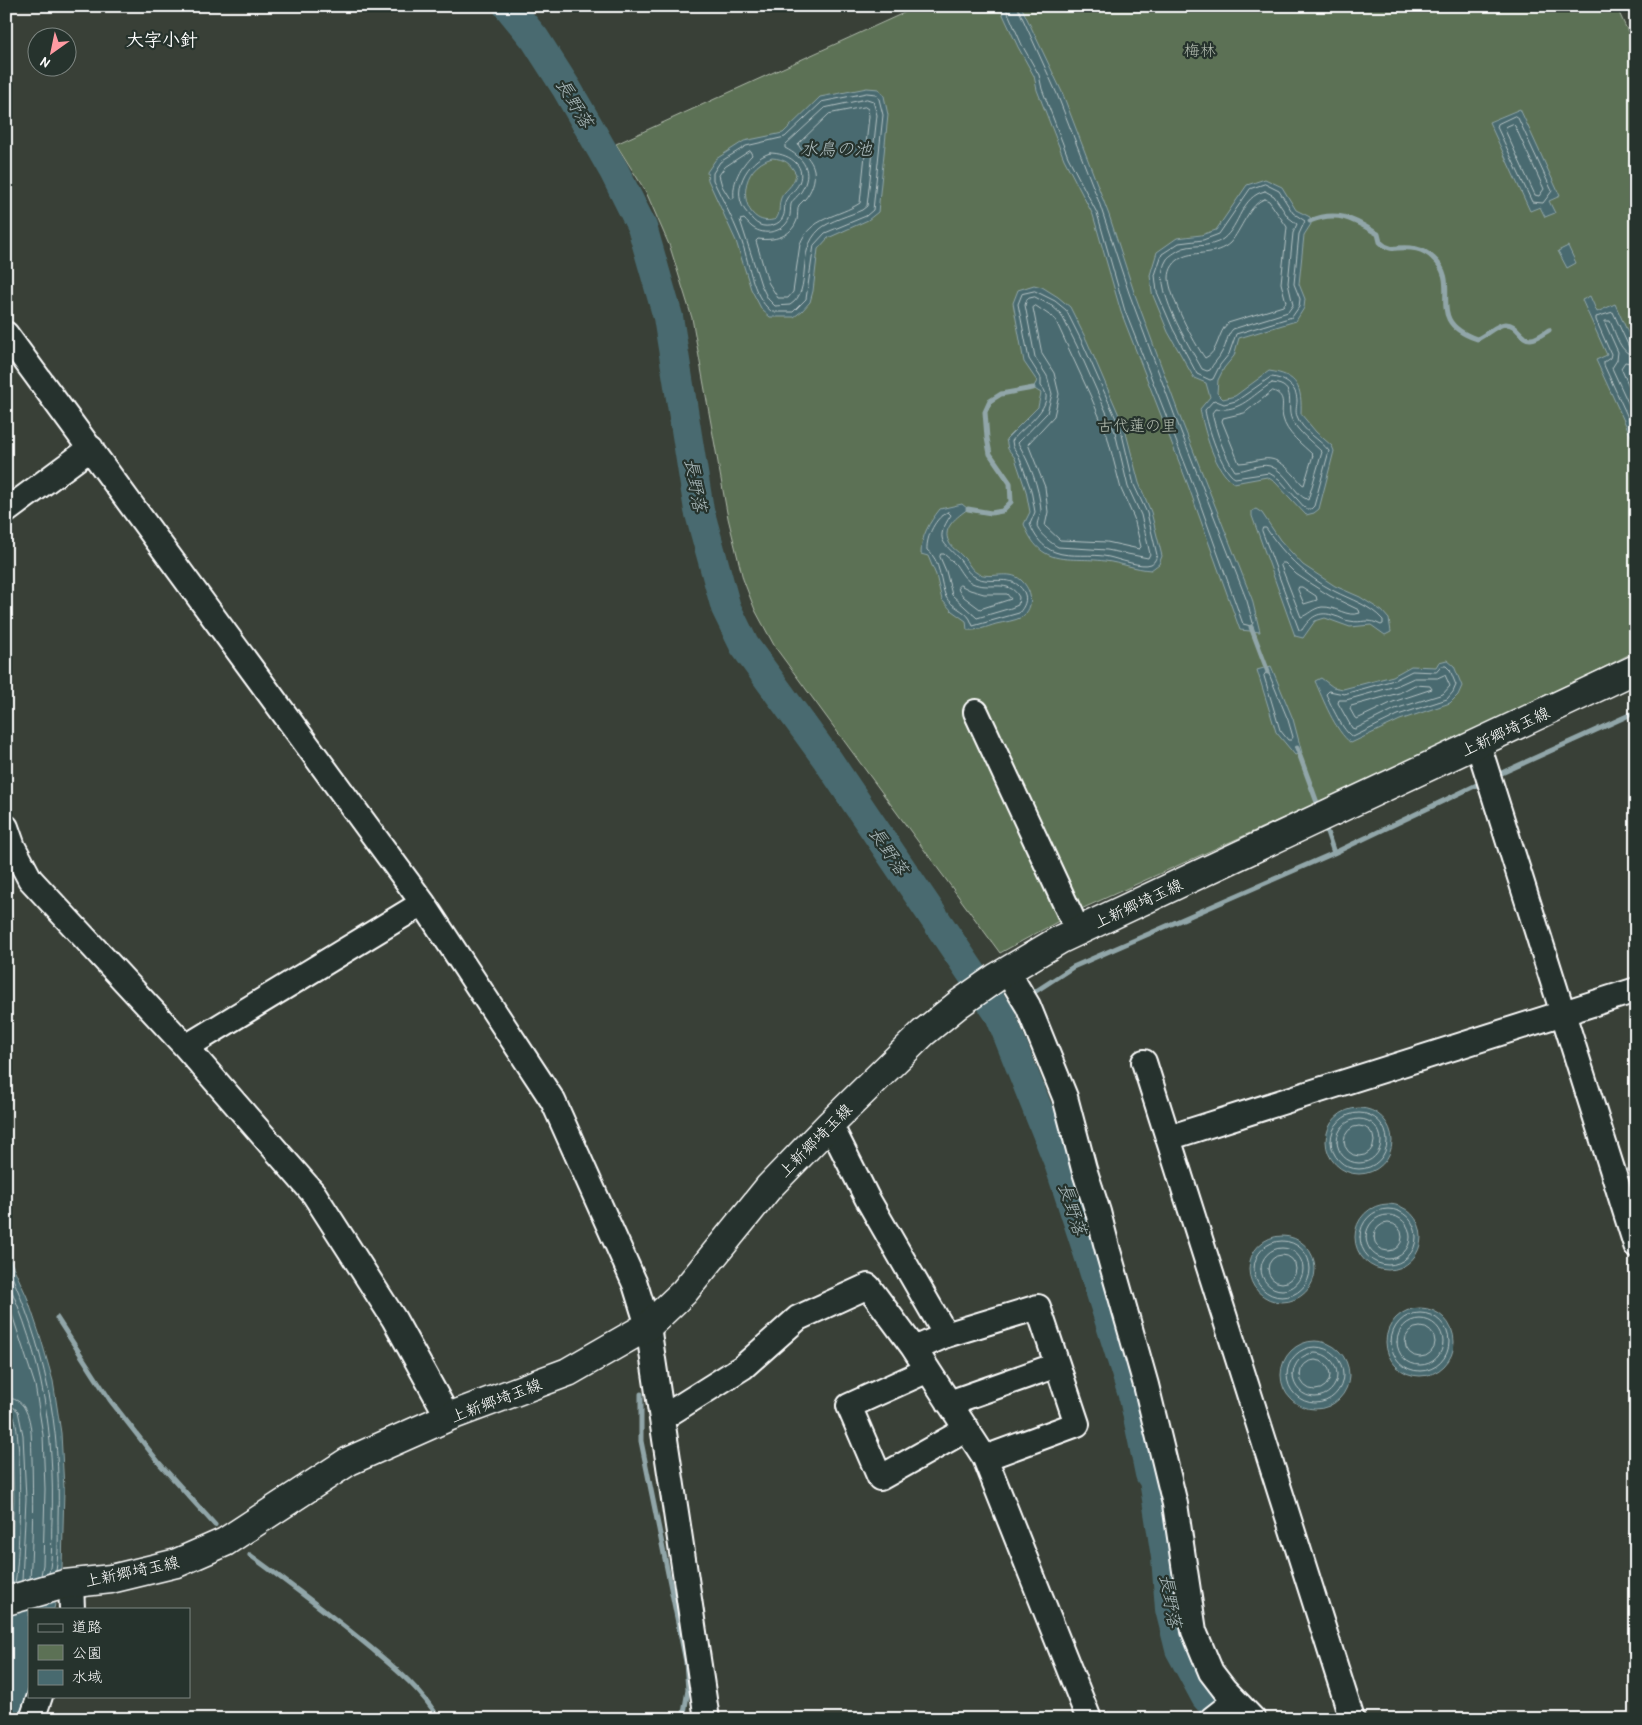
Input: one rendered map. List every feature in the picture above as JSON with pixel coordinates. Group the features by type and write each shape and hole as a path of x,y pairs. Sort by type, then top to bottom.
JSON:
{"main road":[{"name":"上新郷埼玉線","path":"6,1601 69,1592 111,1579 177,1563 225,1542 349,1461 448,1417 568,1372 648,1326 684,1292 769,1187 923,1033 960,1003 1013,986 1078,931 1636,670"}],"street":[{"path":"6,334 423,903 552,1101 635,1284 648,1326 707,1719"},
{"path":"6,511 91,448"},
{"path":"976,712 1078,931"},
{"path":"1478,744 1636,1244"},
{"path":"6,827 13,847 30,879 186,1047 314,1194 394,1319 448,1417"},
{"path":"186,1047 423,903"},
{"path":"1013,986 1065,1097 1098,1212 1146,1385 1174,1504 1194,1630 1226,1709 1253,1719"},
{"path":"1168,1138 1636,990"},
{"path":"1144,1062 1352,1719"},
{"path":"830,1124 867,1198 946,1336"},
{"path":"662,1418 743,1367 798,1318 868,1286 913,1347 985,1458 1089,1719"},
{"path":"913,1347 919,1347 946,1336 1038,1307 1077,1424 985,1458"},
{"path":"949,1403 1057,1365"},
{"path":"928,1370 849,1406 880,1478 966,1429"},
{"path":"32,1719 39,1698"}],"green space":[{"name":"古代蓮の里","path":"919,6 1616,6 1636,49 1636,651 1577,681 1310,806 1079,910 1000,953 775,647 755,610 743,579 728,518 692,318 670,247 646,192 616,144"}],"water":[{"path":"999,6 1021,6 1062,92 1109,215 1134,292 1180,417 1252,599 1260,632 1240,630 1188,485 1121,312 1093,215 1064,159 1037,90 1034,76"},
{"name":"水鳥の池","path":"867,88 879,89 884,96 888,115 878,212 868,220 828,238 818,249 813,291 810,302 802,311 794,317 770,317 762,310 751,289 736,241 708,180 707,172 716,159 744,141 783,133 820,97","holes":["772,158 787,162 796,174 793,183 781,198 776,219 765,220 756,216 749,208 746,198 746,186 750,175 759,165"]},
{"path":"1520,109 1560,196 1549,201 1555,213 1545,217 1540,207 1530,211 1489,122"},
{"path":"1265,179 1282,187 1296,210 1310,217 1311,224 1304,235 1299,284 1305,299 1304,308 1296,321 1239,338 1234,356 1224,368 1218,380 1217,393 1223,399 1235,396 1269,371 1286,376 1296,384 1300,396 1301,414 1316,432 1332,446 1334,451 1319,509 1314,513 1306,515 1275,482 1267,477 1234,483 1221,470 1211,450 1200,409 1210,397 1206,383 1194,378 1168,332 1152,293 1150,275 1157,252 1177,238 1201,235 1216,230 1247,185"},
{"path":"1568,246 1576,263 1567,268 1558,251"},
{"path":"1034,285 1042,287 1070,307 1087,341 1125,429 1139,483 1151,512 1162,556 1159,564 1151,570 1105,561 1057,558 1039,548 1024,524 1030,512 1026,491 1015,458 1008,449 1006,439 1038,407 1041,393 1033,388 1037,381 1024,362 1013,303 1018,290"},
{"path":"1590,296 1597,312 1615,304 1636,350 1636,447 1596,360 1607,355 1582,300"},
{"path":"962,504 968,509 955,519 949,527 947,537 950,544 977,573 988,576 1011,575 1025,584 1030,593 1030,604 1022,617 978,629 967,630 966,621 952,611 942,600 936,575 928,556 921,554 922,541 929,525 940,509"},
{"path":"1256,509 1262,513 1280,540 1303,565 1335,586 1360,597 1382,611 1389,619 1391,632 1385,635 1371,625 1350,627 1325,618 1315,621 1303,638 1295,636 1252,516 1252,511"},
{"path":"1447,660 1454,666 1462,686 1458,695 1450,703 1400,720 1351,743 1345,738 1335,723 1315,681 1321,678 1333,687 1343,689 1393,676 1411,666 1436,667 1439,662"},
{"path":"1271,666 1293,719 1302,753 1295,755 1276,732 1257,670"},
{"path":"1352,1108 1366,1108 1378,1113 1387,1122 1392,1134 1390,1154 1383,1165 1366,1174 1352,1174 1340,1169 1331,1160 1326,1148 1326,1134 1331,1122 1340,1113"},
{"path":"1382,1204 1394,1204 1406,1209 1416,1219 1421,1231 1419,1250 1406,1265 1394,1270 1382,1270 1370,1265 1360,1255 1355,1243 1355,1231 1360,1219 1370,1209"},
{"path":"1282,1236 1294,1239 1305,1246 1312,1257 1315,1269 1312,1281 1305,1292 1294,1299 1282,1302 1270,1299 1259,1292 1252,1281 1249,1269 1252,1257 1259,1246 1270,1239"},
{"path":"6,1251 27,1297 53,1381 61,1433 64,1489 62,1567 54,1608 28,1608 28,1692 18,1719 6,1719 6,1598 11,1577 14,1499 12,1436 6,1405"},
{"path":"1413,1308 1427,1308 1439,1313 1449,1323 1454,1335 1454,1349 1449,1361 1439,1371 1427,1376 1413,1376 1401,1371 1391,1361 1386,1349 1386,1335 1391,1323 1401,1313"},
{"path":"1315,1341 1328,1344 1339,1351 1346,1362 1349,1375 1346,1388 1339,1399 1328,1406 1315,1409 1302,1406 1291,1399 1284,1388 1281,1375 1284,1362 1291,1351 1302,1344"}],"waterway":[{"name":"長野落","path":"508,6 535,39 567,89 614,171 642,227 668,317 699,510 726,608 744,645 827,759 1000,1015 1059,1163 1134,1398 1150,1474 1154,1480 1166,1557 1170,1609 1180,1649 1206,1697 1226,1719"},
{"path":"1310,221 1329,216 1346,218 1378,234 1380,242 1387,247 1416,249 1425,252 1441,268 1445,279 1447,312 1451,322 1460,331 1477,339 1498,326 1505,324 1513,326 1527,339 1536,338 1549,330"},
{"path":"968,509 991,513 1002,511 1011,502 1010,483 990,454 985,412 990,401 1001,394 1033,388"},
{"path":"1251,627 1268,672"},
{"path":"1495,776 1636,712"},
{"path":"1297,748 1319,808"},
{"path":"1030,995 1073,967 1334,853 1483,782"},
{"path":"1324,823 1334,853"},
{"path":"1000,1015 1018,1003"},
{"path":"57,1318 110,1400 160,1464 215,1525"},
{"path":"641,1394 641,1441 686,1662 688,1690 683,1719"},
{"path":"250,1555 326,1612 390,1664 417,1689 439,1719"}],"district":[{"name":"大字小針","path":"162,39"}],"park label":[{"name":"梅林","path":"1200,50"}]}
